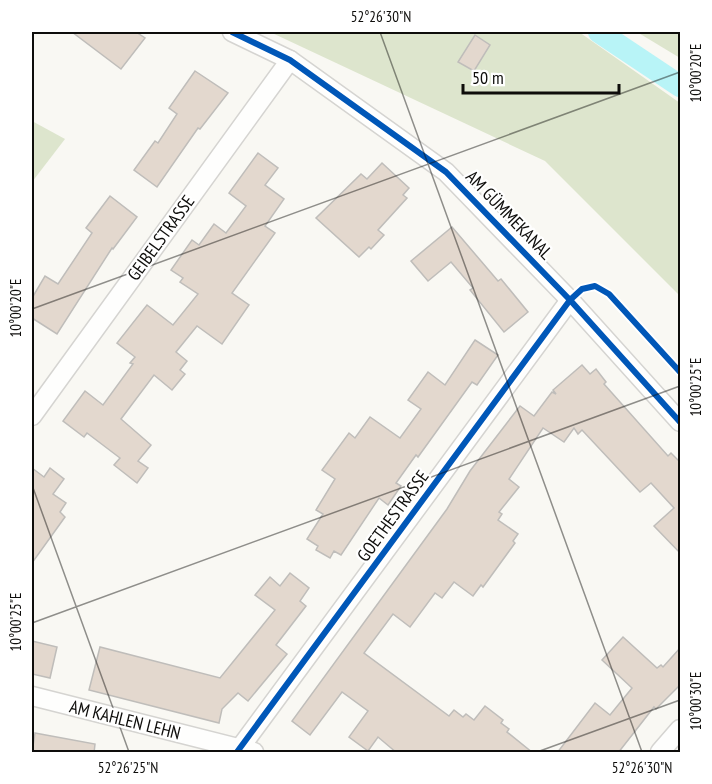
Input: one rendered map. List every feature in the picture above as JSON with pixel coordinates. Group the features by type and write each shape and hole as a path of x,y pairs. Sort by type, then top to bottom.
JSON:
{"street":[{"name":"AM GÜMMEKANAL","path":"232,32 290,60 446,172 570,300 681,422"},
{"name":"GEIBELSTRASSE","path":"32,416 290,60"},
{"name":"GOETHESTRASSE","path":"244,751 570,300"},
{"name":"AM KAHLEN LEHN","path":"32,696 244,751"},
{"path":"660,753 681,729"}],"green space":[{"path":"270,32 579,32 680,103 680,296 545,161"},
{"path":"637,32 680,32 680,58"},
{"path":"32,121 65,139 32,182"}],"building":[{"path":"72,32 136,32 145,38 121,69"},
{"path":"475,35 490,45 474,71 458,62"},
{"path":"195,71 228,93 200,129 198,128 157,187 134,170 155,141 158,143 177,114 169,108"},
{"path":"258,153 278,168 265,185 284,199 265,226 275,233 232,293 249,305 222,344 197,326 176,352 187,361 180,370 185,374 172,390 154,375 121,419 151,445 138,461 148,468 137,483 114,465 120,458 87,433 84,437 63,421 85,391 103,405 133,364 130,363 135,357 117,343 147,305 173,325 198,294 180,282 183,278 171,270 192,240 199,245 214,224 226,233 246,206 229,193"},
{"path":"382,163 409,188 403,195 407,198 378,230 384,235 371,249 369,247 359,257 316,218 361,174 367,179"},
{"path":"110,196 137,217 112,248 57,334 32,318 32,298 45,276 58,284 92,233 86,228"},
{"path":"452,227 498,281 501,279 528,312 504,332 470,290 473,288 451,262 428,281 411,261"},
{"path":"475,340 498,355 477,385 472,382 418,457 416,455 396,483 401,486 388,505 379,498 341,555 334,551 330,558 316,550 318,546 307,539 323,514 316,510 335,479 322,470 349,433 355,438 370,417 400,438 421,409 408,400 428,372 445,385"},
{"path":"582,365 590,374 596,369 606,382 604,384 668,456 671,453 681,463 681,554 654,526 674,508 651,483 640,492 582,430 578,434 574,428 564,442 543,428 509,479 519,487 499,512 502,514 498,520 518,534 513,541 515,543 483,587 481,585 473,596 454,582 442,598 435,593 410,627 393,614 364,653 449,716 454,710 463,717 466,714 474,720 485,706 503,720 501,723 509,729 507,732 533,753 397,753 378,737 368,751 349,737 368,711 342,692 310,735 292,721 447,509 470,471 520,406 534,416 552,392 556,394 553,390"},
{"path":"32,468 44,477 50,468 64,479 53,494 66,503 60,512 65,517 32,563"},
{"path":"290,573 309,588 300,601 306,606 276,645 287,654 248,701 238,693 222,709 219,723 89,690 100,647 220,678 275,610 255,595 270,577 280,586"},
{"path":"623,637 657,668 661,665 663,667 681,647 681,684 656,709 654,707 618,753 557,753 595,703 610,715 632,688 602,660"},
{"path":"32,641 57,647 50,678 32,674"},
{"path":"35,733 95,744 94,753 32,753"}],"waterway":[{"path":"599,32 680,86"}],"cycle path":[{"path":"232,32 290,60 446,172 570,300 680,422"},
{"path":"237,752 570,300 582,289 595,286 609,294 680,372"}]}
